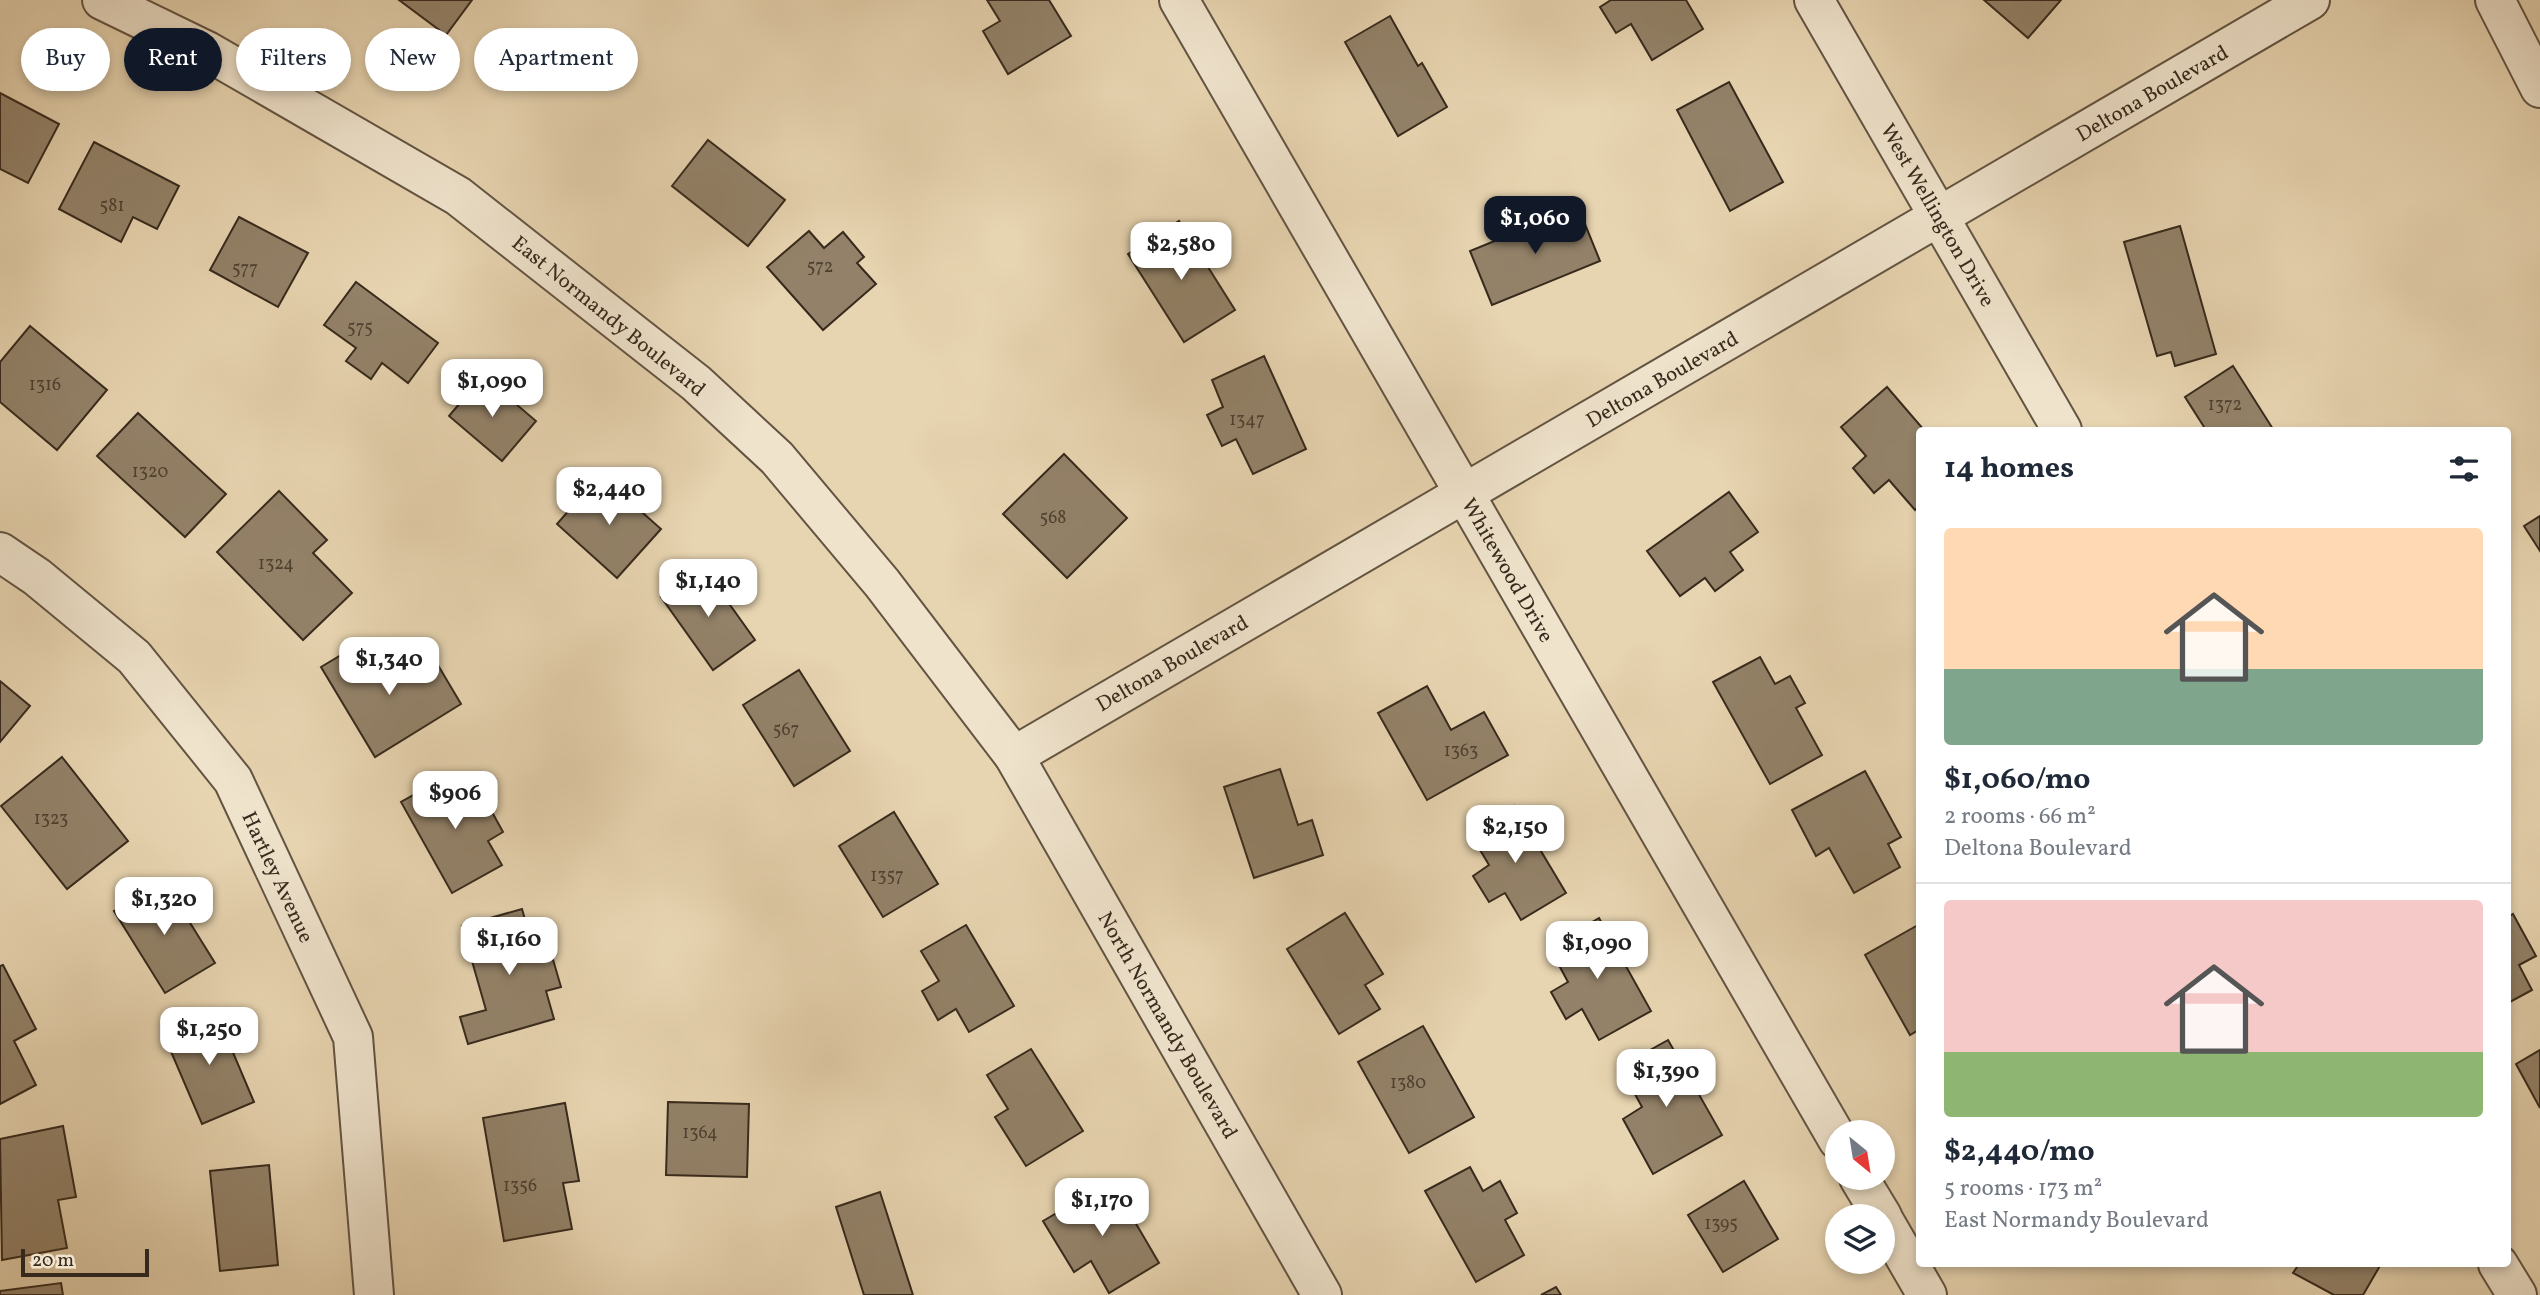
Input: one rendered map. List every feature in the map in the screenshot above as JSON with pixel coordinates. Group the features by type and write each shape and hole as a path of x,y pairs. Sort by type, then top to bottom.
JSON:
{"street":[{"name":"East Normandy Boulevard","path":"102,0 207,51 458,196 696,383 777,458 882,583 1014,756"},
{"name":"Whitewood Drive","path":"1179,0 1826,1120"},
{"name":"West Wellington Drive","path":"1814,0 2060,427"},
{"name":"Deltona Boulevard","path":"1014,756 2310,0"},
{"path":"2495,0 2540,88"},
{"name":"Hartley Avenue","path":"0,552 37,577 134,657 233,780 353,1037 374,1295"},
{"name":"North Normandy Boulevard","path":"1014,756 1322,1295"},
{"path":"1895,1240 1927,1295"},
{"path":"2500,1267 2517,1295"}],"building":[{"path":"399,0 472,0 451,28 437,28"},
{"path":"987,0 1049,0 1071,36 1008,74 983,31 1000,21"},
{"path":"1611,0 1686,0 1703,29 1652,60 1631,24 1616,33 1600,7"},
{"path":"1984,0 2061,0 2028,38"},
{"path":"1390,16 1418,66 1422,63 1447,107 1398,136 1345,42"},
{"path":"1729,82 1783,182 1730,211 1677,110"},
{"path":"0,93 59,124 28,183 0,169"},
{"path":"708,140 785,200 748,246 672,186"},
{"path":"94,142 179,186 157,229 133,217 121,242 59,209"},
{"path":"1578,207 1600,261 1492,305 1470,251"},
{"path":"239,217 308,253 278,307 210,270"},
{"path":"1179,221 1235,310 1184,342 1128,254"},
{"path":"2180,226 2216,354 2175,366 2171,352 2157,356 2124,242"},
{"path":"809,231 824,248 843,232 864,257 857,263 876,284 823,330 767,267"},
{"path":"356,282 438,343 408,383 382,363 371,379 346,361 356,348 324,325"},
{"path":"30,326 107,390 57,450 0,402 0,362"},
{"path":"1264,356 1306,449 1253,474 1236,439 1222,446 1207,415 1223,407 1212,380"},
{"path":"2233,366 2272,427 2204,427 2185,397"},
{"path":"483,376 536,421 502,461 449,416"},
{"path":"1887,387 1921,427 1916,427 1915,510 1889,480 1874,493 1853,468 1866,456 1841,427"},
{"path":"138,413 226,494 185,537 97,456"},
{"path":"1064,454 1127,518 1067,578 1003,514"},
{"path":"600,475 661,529 617,578 557,524"},
{"path":"279,491 327,540 313,553 352,593 303,640 217,552"},
{"path":"1729,492 1758,532 1730,552 1743,570 1715,591 1705,578 1680,596 1647,551"},
{"path":"2540,516 2540,551 2524,526"},
{"path":"703,567 755,640 713,670 661,597"},
{"path":"361,643 385,683 432,655 461,704 375,757 321,667"},
{"path":"1760,657 1775,684 1790,676 1805,703 1796,708 1822,755 1770,784 1713,682"},
{"path":"799,670 850,751 794,786 743,705"},
{"path":"0,681 30,706 0,742"},
{"path":"1427,686 1451,730 1484,712 1508,755 1427,800 1378,713"},
{"path":"62,757 128,841 67,889 1,806"},
{"path":"1280,769 1298,825 1312,820 1323,855 1254,878 1224,787"},
{"path":"1865,771 1901,837 1888,844 1900,867 1854,893 1829,848 1816,856 1792,810"},
{"path":"453,773 469,802 482,794 503,832 488,841 502,865 452,893 401,802"},
{"path":"1514,806 1566,893 1521,920 1505,893 1489,902 1473,876 1489,865 1470,833"},
{"path":"894,812 938,884 883,917 839,846"},
{"path":"164,881 215,963 165,993 114,911"},
{"path":"522,909 532,944 547,939 561,987 546,991 554,1019 468,1044 460,1017 486,1010 462,926"},
{"path":"1345,913 1383,974 1365,985 1380,1009 1339,1034 1287,949"},
{"path":"2513,914 2536,956 2519,965 2532,990 2511,1001"},
{"path":"1599,918 1651,1011 1599,1040 1582,1009 1566,1019 1551,992 1568,982 1549,947"},
{"path":"966,925 1014,1006 969,1032 956,1009 938,1020 922,991 939,981 921,951"},
{"path":"1916,926 1916,1031 1910,1035 1865,955"},
{"path":"3,965 36,1029 14,1041 36,1085 0,1104 0,966"},
{"path":"215,1010 254,1102 202,1124 163,1033"},
{"path":"1423,1026 1474,1117 1409,1153 1358,1062"},
{"path":"1668,1040 1722,1135 1653,1174 1623,1119 1642,1107 1620,1067"},
{"path":"1031,1049 1083,1131 1026,1166 995,1117 1008,1109 987,1075"},
{"path":"2540,1050 2540,1108 2516,1064"},
{"path":"668,1102 749,1104 747,1177 666,1175"},
{"path":"565,1103 579,1181 563,1183 572,1229 504,1241 483,1118"},
{"path":"63,1126 76,1197 58,1200 67,1248 2,1260 0,1139"},
{"path":"269,1165 278,1265 220,1271 210,1171"},
{"path":"1470,1167 1483,1191 1500,1181 1517,1213 1505,1220 1524,1255 1476,1282 1425,1191"},
{"path":"1111,1181 1159,1263 1109,1293 1091,1261 1074,1272 1043,1221"},
{"path":"1744,1181 1778,1239 1723,1272 1688,1215"},
{"path":"880,1192 913,1295 864,1295 836,1207"},
{"path":"2297,1267 2379,1267 2363,1295 2334,1295 2293,1273"},
{"path":"61,1283 63,1295 0,1295 0,1291"},
{"path":"1556,1287 1561,1295 1541,1295"}]}
